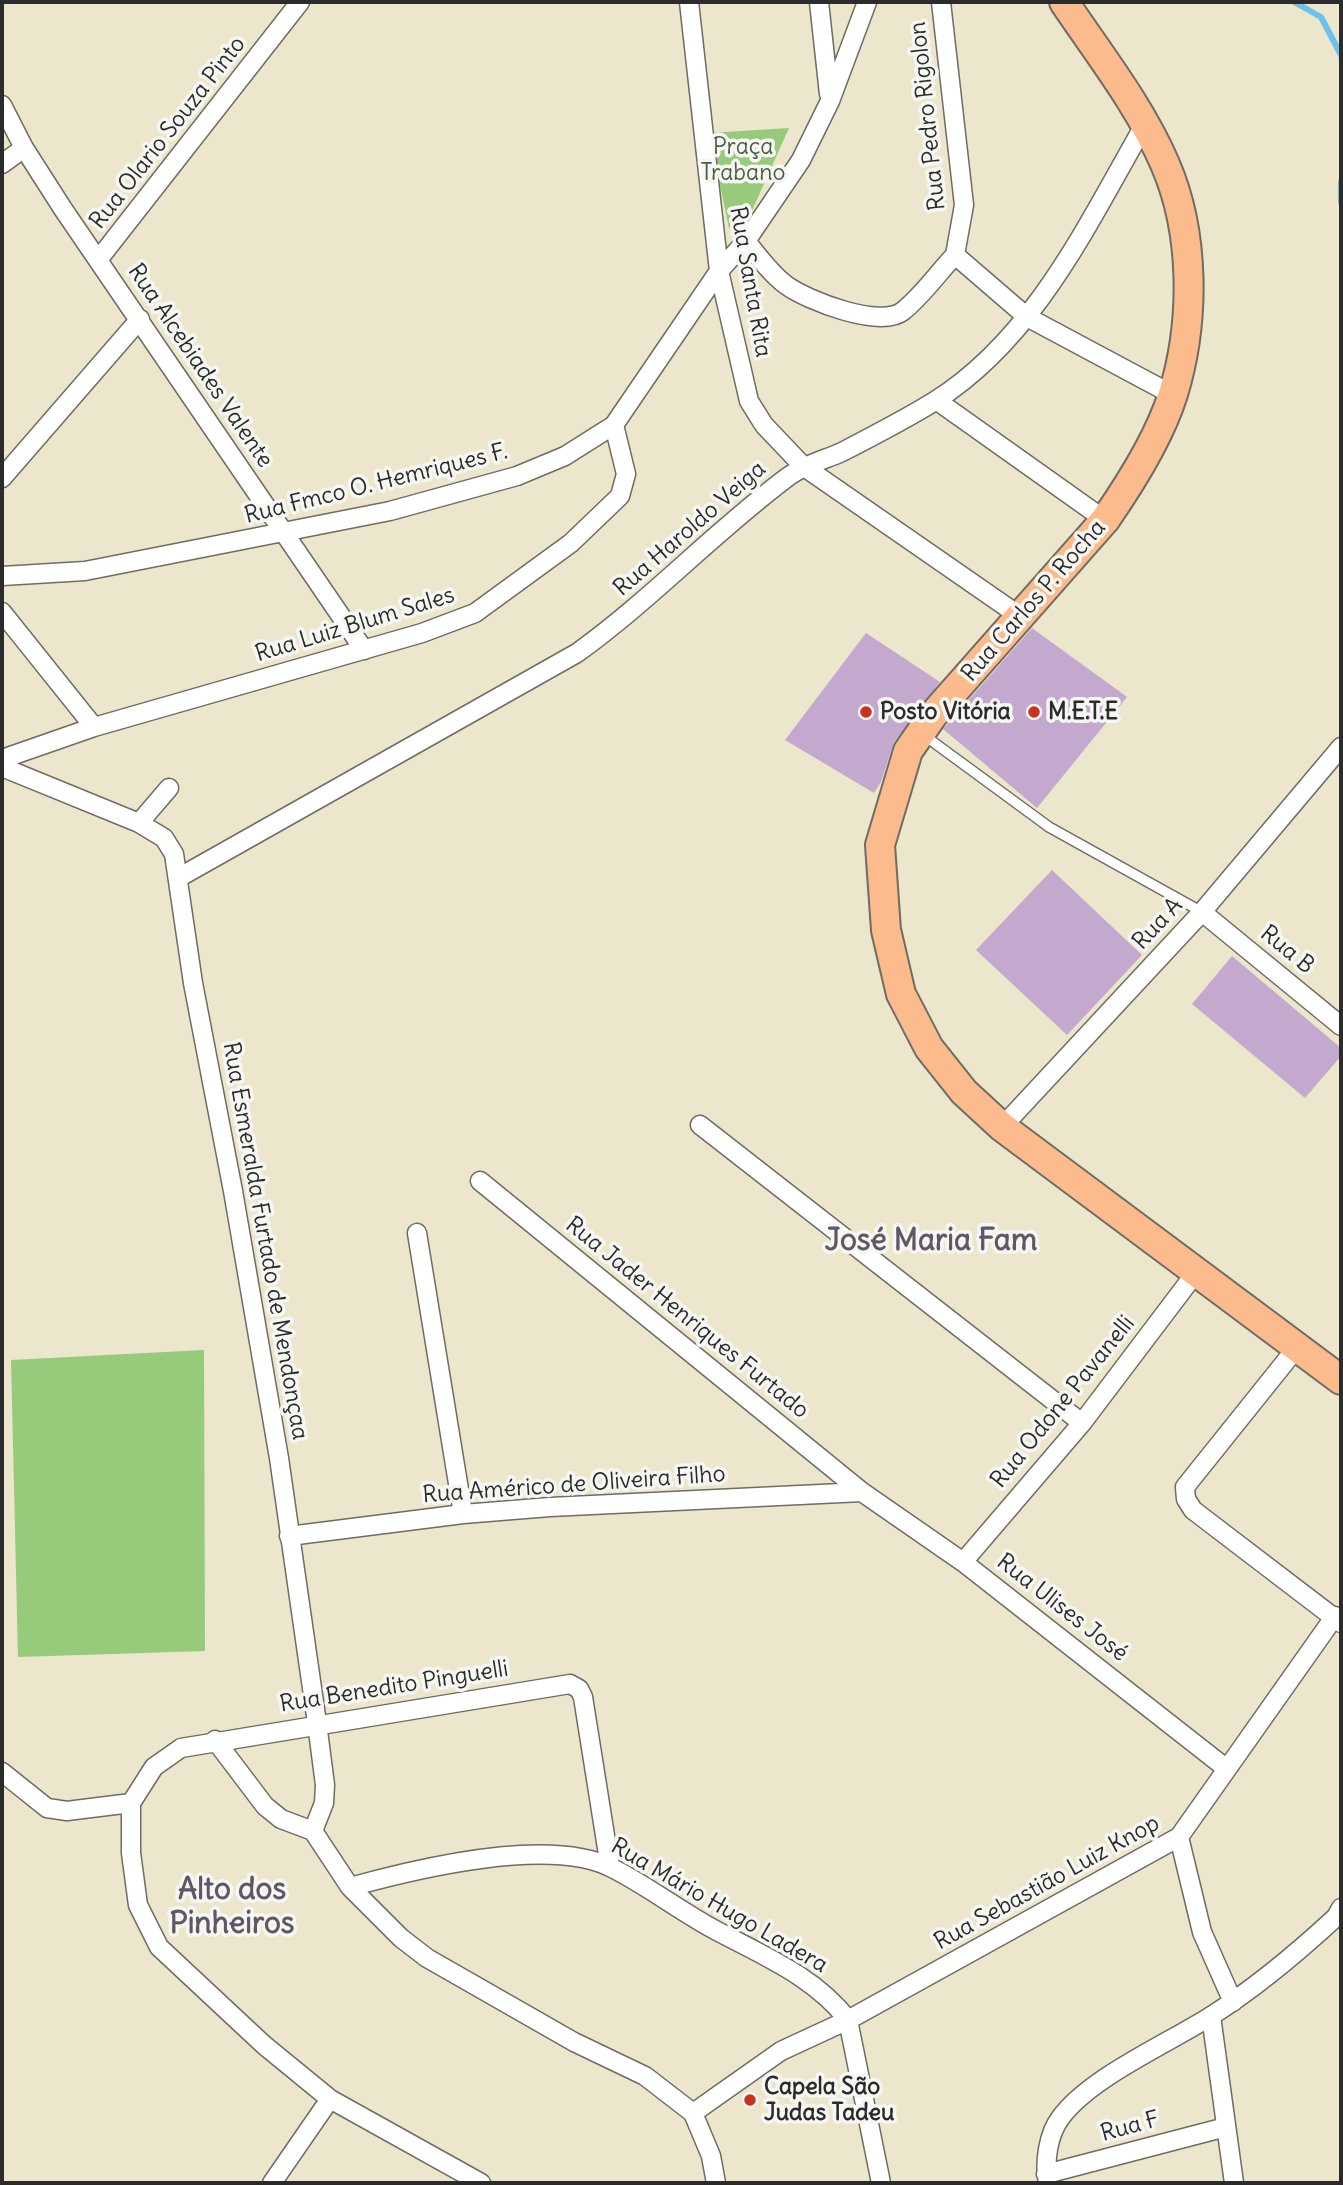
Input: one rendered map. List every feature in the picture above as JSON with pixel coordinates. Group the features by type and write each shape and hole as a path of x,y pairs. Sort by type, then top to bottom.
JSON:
{"main road":[{"name":"Rua Carlos P. Rocha","path":"1064,2 1145,124 1165,164 1180,208 1188,257 1185,334 1173,395 1143,457 1105,520 908,751 880,845 886,930 901,994 929,1048 964,1092 1002,1127 1298,1346 1341,1381"}],"street":[{"name":"Rua Olario Souza Pinto","path":"98,260 300,2"},
{"name":"Rua Santa Rita","path":"689,2 719,271 749,401 764,425 803,466 1021,617"},
{"path":"819,2 830,101"},
{"name":"Rua Fmco O. Hemriques F.","path":"2,576 85,571 390,511 517,476 565,456 614,425 719,271 746,241 801,160 830,101 867,2"},
{"name":"Rua Pedro Rigolon","path":"941,2 964,205 955,255"},
{"name":"Rua Alcebiades Valente","path":"2,105 24,148 98,260 234,457 282,534 364,650"},
{"name":"Rua Haroldo Veiga","path":"178,878 577,653 624,619 754,503 803,466 840,452 936,400 982,362 1027,317 1062,268 1145,124"},
{"path":"2,164 24,148"},
{"path":"746,241 783,283 797,293 872,319 888,318 903,312 955,255 1027,317 1173,395"},
{"path":"2,478 140,319"},
{"path":"936,400 1105,520"},
{"name":"Rua Luiz Blum Sales","path":"2,759 94,727 422,633 475,613 571,543 620,496 626,474 614,425"},
{"path":"2,612 94,727"},
{"name":"Rua A","path":"1002,1127 1202,912 1341,747"},
{"name":"Rua Esmeralda Furtado de Mendonçaa","path":"2,767 139,823 164,838 174,854 193,983 233,1191 317,1723 325,1785 324,1802 313,1831"},
{"path":"139,823 169,788"},
{"name":"Rua B","path":"1202,912 1341,1026"},
{"path":"700,1125 1082,1423"},
{"name":"Rua Jader Henriques Furtado","path":"480,1181 862,1492"},
{"path":"417,1233 463,1514"},
{"name":"Rua Odone Pavanelli","path":"963,1562 1082,1423 1197,1271"},
{"path":"1298,1346 1185,1486 1186,1499 1193,1510 1338,1620"},
{"name":"Rua Américo de Oliveira Filho","path":"289,1536 463,1514 862,1492"},
{"name":"Rua Ulises José","path":"862,1492 963,1562 1227,1769"},
{"name":"Rua Sebastião Luiz Knop","path":"693,2113 781,2051 848,2020 1180,1837 1338,1620"},
{"name":"Rua Benedito Pinguelli","path":"131,1803 154,1767 181,1748 317,1723 570,1684 579,1689 583,1697 611,1867"},
{"path":"215,1740 265,1806 281,1819 313,1831 350,1887 401,1938 428,1958 573,2042 645,2076 693,2113 711,2156 716,2183"},
{"path":"2,1772 47,1808 67,1811 131,1803 131,1853 138,1905 159,1947 264,2045 330,2099 481,2183"},
{"path":"1180,1837 1202,1932 1233,2002"},
{"name":"Rua Mário Hugo Ladera","path":"350,1887 403,1872 533,1854 570,1855 611,1867 688,1917 803,1977 833,2000 848,2020 881,2183"},
{"path":"1047,2179 1051,2135 1062,2116 1093,2087 1211,2016 1281,1968 1335,1917 1341,1908"},
{"path":"1211,2016 1234,2183"},
{"path":"272,2183 330,2099"},
{"name":"Rua F","path":"1047,2179 1226,2127"}],"lane":[{"path":"921,733 1049,827 1202,912"}],"green space":[{"name":"Praça Trabano","path":"789,128 742,233 729,228 709,133"},
{"path":"204,1350 205,1651 18,1657 11,1360"}],"building":[{"name":"M.E.T.E","path":"1032,628 1127,697 1037,808 943,729"},
{"name":"Posto Vitória","path":"866,633 940,682 894,742 881,782 874,793 785,740"},
{"path":"1052,870 1142,955 1067,1035 976,950"},
{"path":"1232,956 1341,1048 1341,1056 1305,1098 1192,1004"}],"waterway":[{"path":"1294,2 1321,17 1341,55"},
{"path":"1341,182 1341,202"}],"place":[{"name":"Posto Vitória","path":"866,712"},
{"name":"M.E.T.E","path":"1034,712"},
{"name":"Capela São Judas Tadeu","path":"750,2100"}],"district":[{"name":"José Maria Fam","path":"931,1241"},
{"name":"Alto dos Pinheiros","path":"232,1907"}]}
